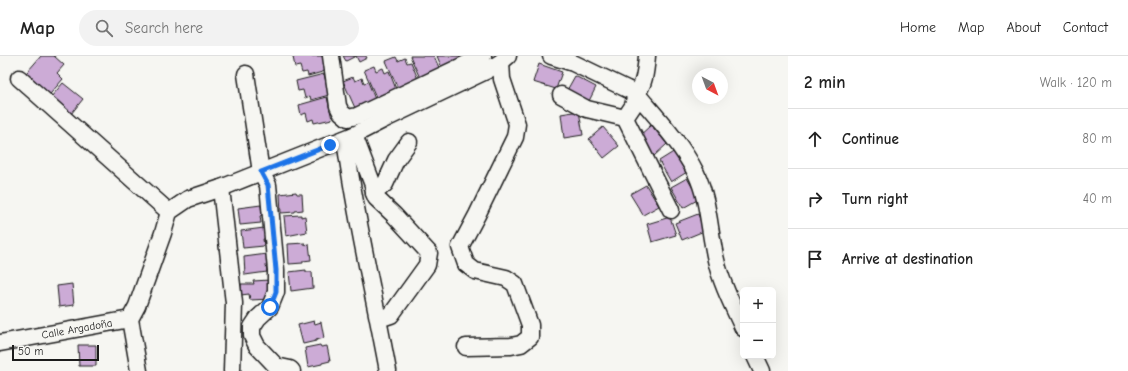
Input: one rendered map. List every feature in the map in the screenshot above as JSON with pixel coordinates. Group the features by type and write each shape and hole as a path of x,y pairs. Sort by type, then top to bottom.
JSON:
{"street":[{"path":"330,56 338,106 341,112 348,118 357,116 483,56"},
{"path":"550,56 573,63 636,93 685,153 696,174 704,195 716,261 741,323"},
{"path":"625,118 633,106 636,93 639,90 646,70 647,56"},
{"path":"139,371 130,319 137,306 169,212 188,199 221,188 350,137 488,70 504,59"},
{"path":"466,346 511,346 522,344 530,338 530,325 515,284 506,278 475,271 466,264 460,247 515,137 517,124 502,79 504,59"},
{"path":"246,74 261,172 268,185 276,270 276,292 270,307 258,318 252,327 252,336 257,346 276,368 290,369 292,371"},
{"path":"19,78 169,212"},
{"path":"561,96 587,109 625,118"},
{"path":"625,118 671,210"},
{"path":"350,137 350,174 388,371"},
{"path":"350,137 373,185 376,198 429,253 427,266 391,315 379,319"},
{"path":"374,193 385,184 396,160 409,142"},
{"path":"350,174 374,193"},
{"path":"221,188 234,303 232,371"},
{"name":"Calle Argadoña","path":"0,343 130,319"},
{"path":"756,359 762,371"}],"building":[{"path":"41,56 54,56 64,65 57,73 63,79 45,100 21,79"},
{"path":"323,56 326,71 308,76 307,72 302,73 300,66 295,67 293,57"},
{"path":"343,56 356,56 346,61"},
{"path":"356,56 366,56 367,58 359,62"},
{"path":"410,56 434,56 440,70 420,78"},
{"path":"437,56 461,56 462,60 442,68"},
{"path":"396,57 398,61 405,58 407,63 411,62 418,79 398,88 386,61"},
{"path":"539,64 562,72 556,89 533,82"},
{"path":"374,66 376,71 383,68 385,73 389,71 396,89 376,97 364,70"},
{"path":"324,74 329,95 311,100 310,96 305,98 303,90 298,91 296,81"},
{"path":"575,76 596,87 588,103 566,92"},
{"path":"353,77 355,81 362,78 364,83 368,82 375,99 355,108 343,81"},
{"path":"63,83 83,99 71,114 51,97"},
{"path":"327,97 332,119 314,123 313,119 308,121 306,113 301,115 299,105"},
{"path":"579,111 583,135 564,138 561,114"},
{"path":"651,125 667,144 654,156 637,138"},
{"path":"603,127 619,146 604,158 589,139"},
{"path":"675,151 687,172 671,182 659,161"},
{"path":"687,178 699,199 683,208 671,187"},
{"path":"646,185 659,206 643,215 630,194"},
{"path":"296,192 297,194 302,194 303,210 281,213 280,194"},
{"path":"261,205 261,223 240,225 238,208"},
{"path":"698,214 704,231 682,240 675,223"},
{"path":"301,215 301,217 305,216 307,232 286,236 284,216"},
{"path":"670,217 676,235 652,242 647,224"},
{"path":"264,228 264,246 243,248 241,231"},
{"path":"305,243 305,245 309,244 311,260 303,261 303,263 289,264 288,244"},
{"path":"267,254 269,265 266,265 267,272 245,275 244,257"},
{"path":"306,270 306,272 312,272 313,288 291,291 289,272"},
{"path":"270,280 271,299 250,300 249,294 241,295 241,284 254,284 253,281"},
{"path":"72,284 74,305 59,307 57,286"},
{"path":"314,321 315,324 321,322 324,338 303,344 298,325"},
{"path":"78,345 96,345 96,366 79,366"},
{"path":"320,345 321,347 327,346 330,361 308,367 305,348"}],"route":[{"path":"270,307 276,292 276,270 268,185 261,172 330,145"}]}
